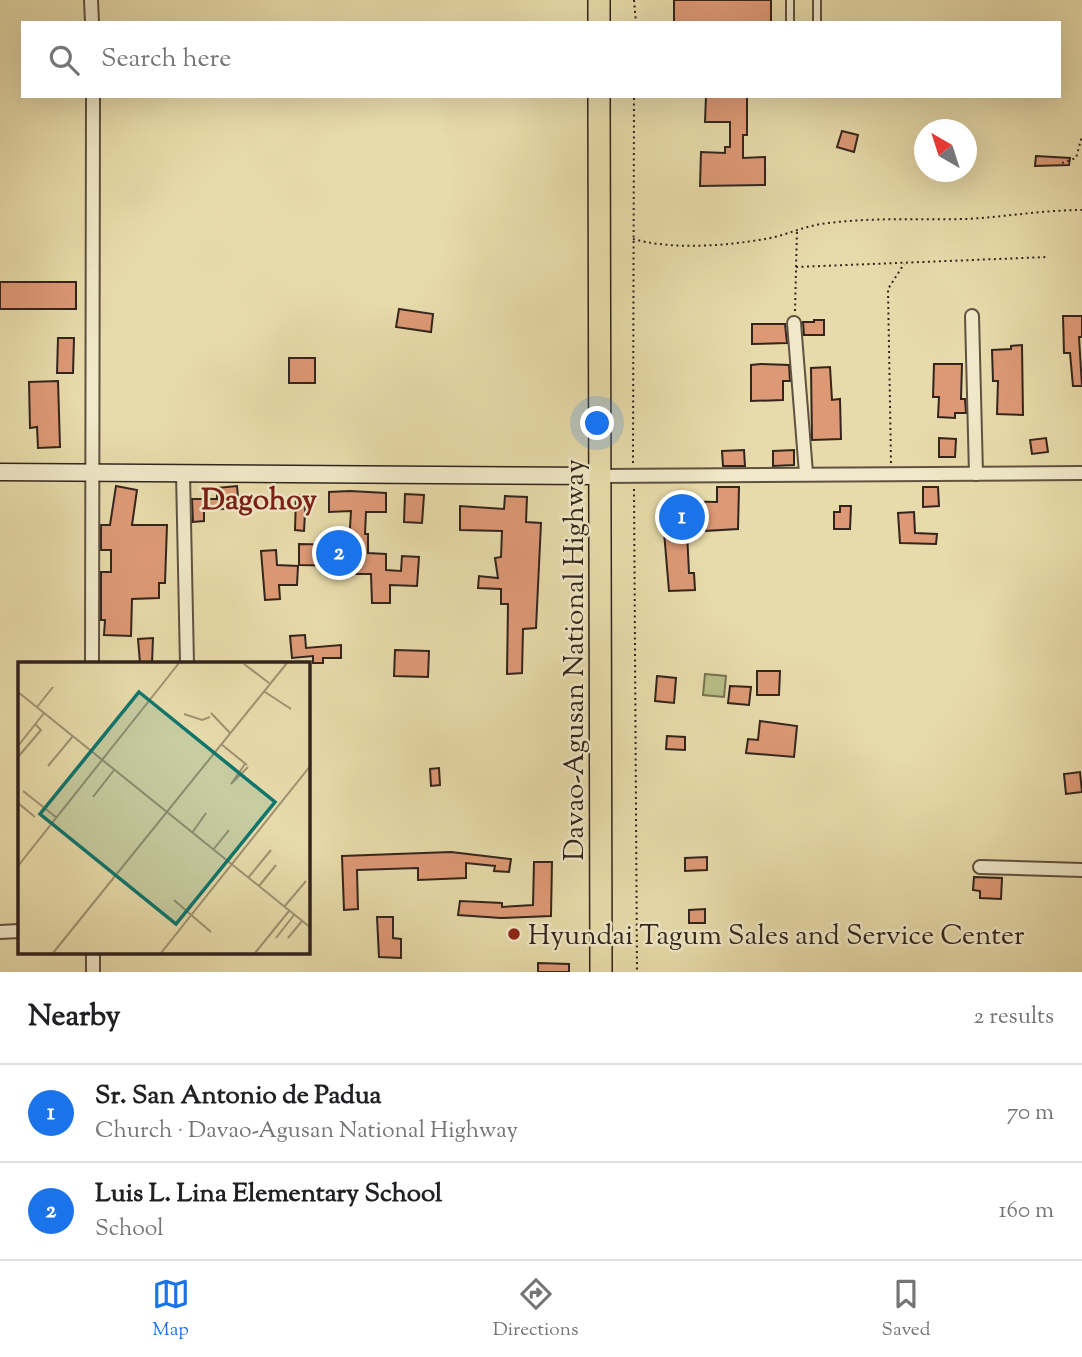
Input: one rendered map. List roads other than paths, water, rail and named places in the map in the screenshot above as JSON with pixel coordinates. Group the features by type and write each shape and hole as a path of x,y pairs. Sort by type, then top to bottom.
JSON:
{"highway":[{"path":"599,0 599,21"},
{"name":"Davao-Agusan National Highway","path":"599,98 601,972"}],"street":[{"path":"92,0 92,21"},
{"path":"92,662 93,98"},
{"path":"972,316 976,474"},
{"path":"794,323 806,473"},
{"path":"0,472 600,476 1082,473"},
{"path":"184,473 187,662"},
{"path":"980,867 1082,870"},
{"path":"0,932 18,931"},
{"path":"93,954 93,972"}],"lane":[{"path":"790,0 790,21"},
{"path":"817,0 817,21"}],"place":[{"name":"Sr. San Antonio de Padua","path":"682,517"},
{"name":"Luis L. Lina Elementary School","path":"339,553"},
{"name":"Hyundai Tagum Sales and Service Center","path":"514,934"}],"district":[{"name":"Dagohoy","path":"259,499"}]}
